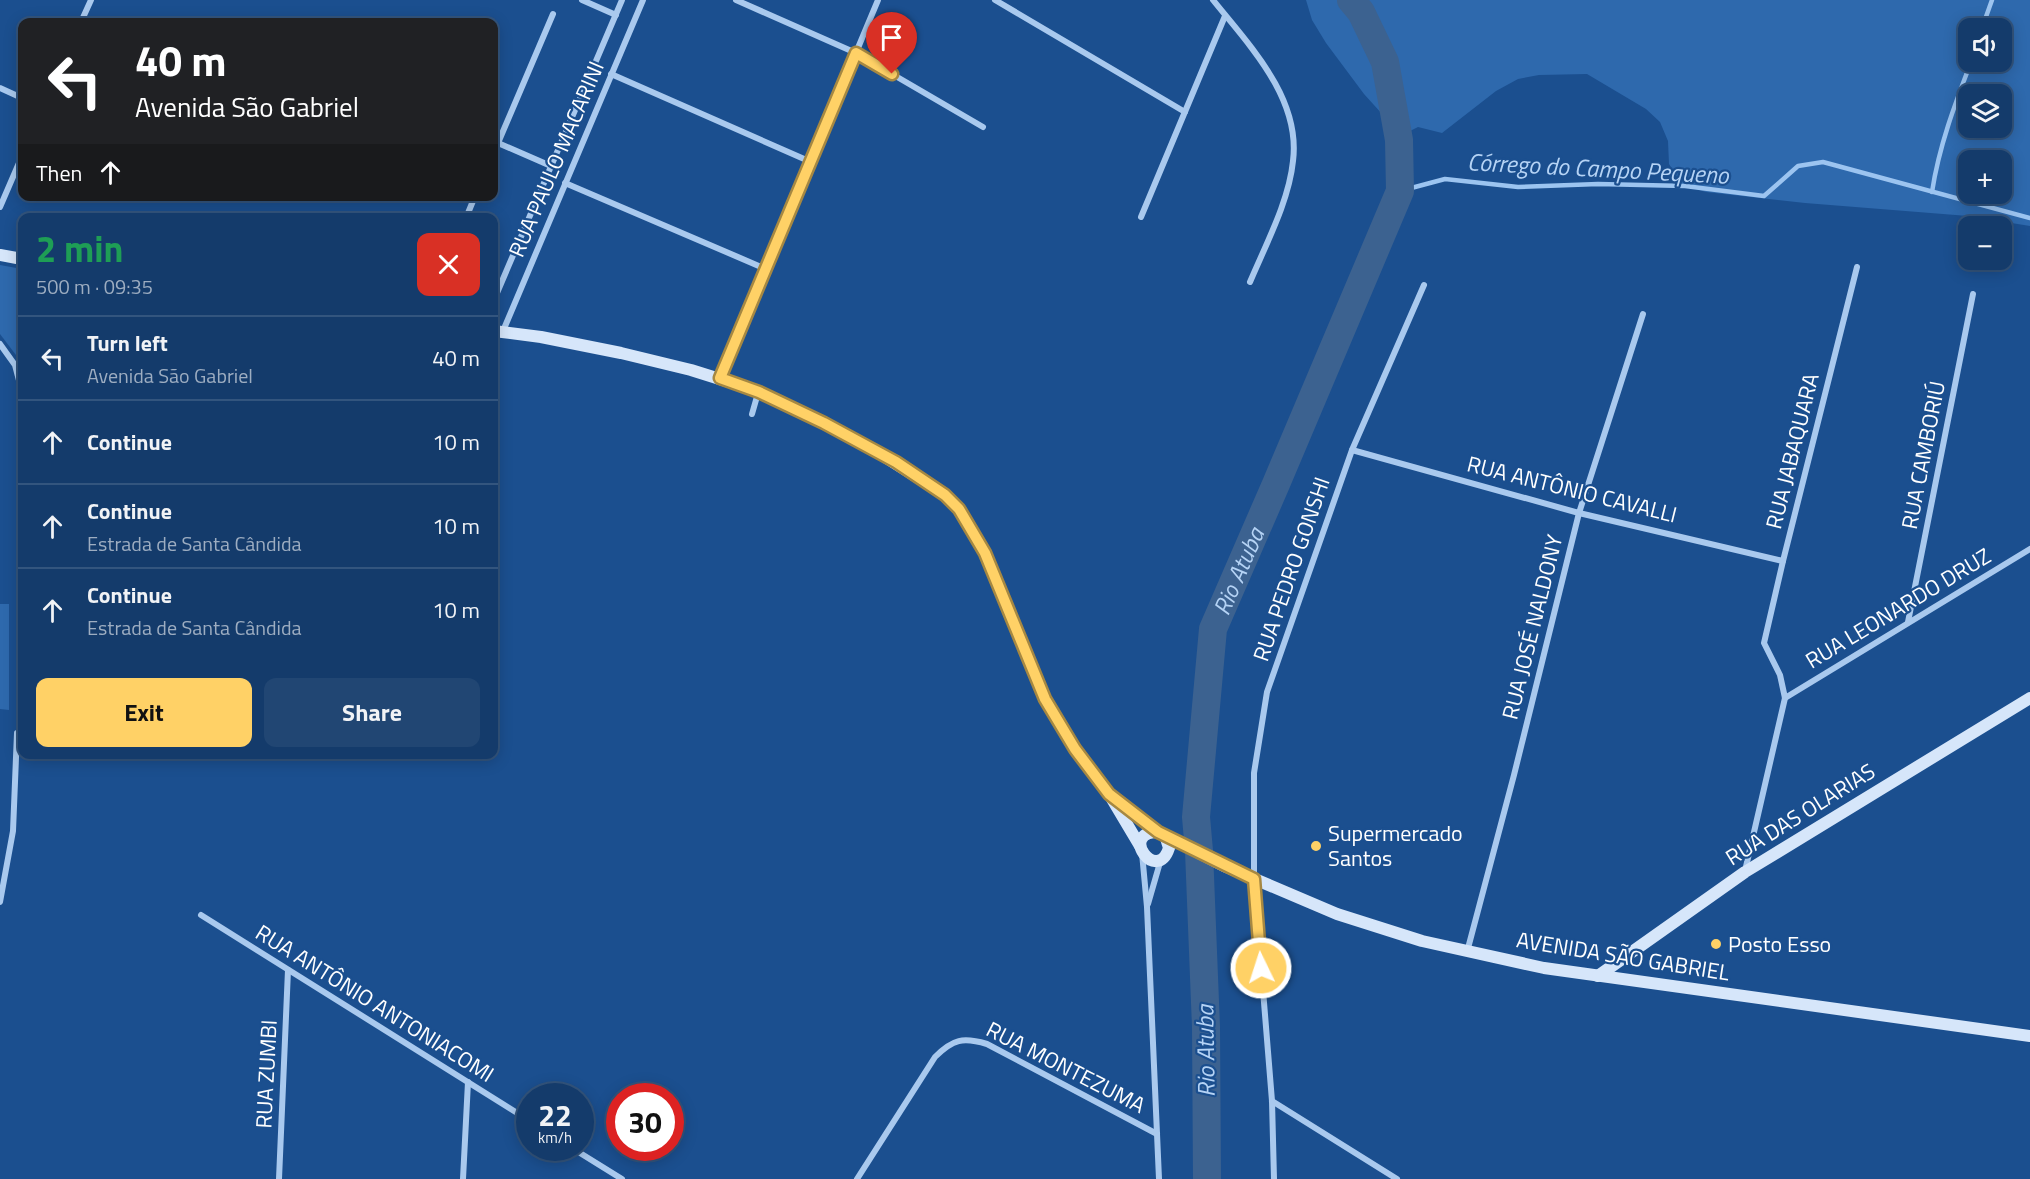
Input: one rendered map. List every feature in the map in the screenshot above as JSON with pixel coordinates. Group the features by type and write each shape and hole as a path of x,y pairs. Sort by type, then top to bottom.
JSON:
{"main road":[{"path":"0,255 18,258"},
{"path":"498,331 579,344 720,378 759,392 866,445 925,480 959,509 985,553 1045,699 1075,749 1109,794 1148,859 1194,850"},
{"name":"RUA DAS OLARIAS","path":"1598,975 1745,872 2030,698"},
{"name":"AVENIDA SÃO GABRIEL","path":"1109,794 1161,833 1224,866 1337,914 1422,942 1544,968 2030,1036"},
{"path":"1141,849 1146,834 1161,833 1169,848 1163,857"}],"street":[{"path":"83,18 91,0"},
{"path":"582,0 616,15"},
{"path":"498,291 622,0"},
{"name":"RUA PAULO MACARINI","path":"498,331 566,183 643,0"},
{"path":"736,0 856,53 983,127"},
{"path":"720,378 878,0"},
{"path":"995,0 1185,112"},
{"path":"1213,0 1267,70 1288,114 1293,140 1294,159 1286,195 1250,282"},
{"path":"551,166 498,143 553,14"},
{"path":"1141,217 1225,15"},
{"path":"611,75 811,162"},
{"path":"0,88 18,96"},
{"path":"0,207 18,165"},
{"path":"566,183 766,269"},
{"name":"RUA JABAQUARA","path":"1764,644 1857,267"},
{"name":"RUA PEDRO GONSHI","path":"1274,1179 1272,1101 1254,879 1254,773 1267,692 1352,450 1424,285"},
{"name":"RUA CAMBORIÚ","path":"1908,622 1973,294"},
{"name":"RUA JOSÉ NALDONY","path":"1467,952 1579,513 1643,314"},
{"path":"0,344 15,365 18,377"},
{"path":"752,414 759,392"},
{"name":"RUA ANTÔNIO CAVALLI","path":"1352,450 1579,513 1783,561"},
{"name":"RUA LEONARDO DRUZ","path":"1785,698 2030,549"},
{"name":"RUA LEONARDO DRUZ","path":"1745,872 1785,698 1780,675 1764,644"},
{"path":"0,902 13,831 17,733"},
{"path":"1141,849 1147,908 1159,1179"},
{"path":"1147,908 1163,857"},
{"name":"RUA ANTÔNIO ANTONIACOMI","path":"201,915 516,1112"},
{"name":"RUA ZUMBI","path":"279,1179 288,970"},
{"name":"RUA MONTEZUMA","path":"857,1179 935,1057 957,1040 971,1039 987,1044 1157,1134"},
{"path":"463,1179 468,1082"},
{"path":"1272,1101 1397,1179"},
{"path":"593,1161 622,1179"}],"shaded area":[{"path":"1306,0 2030,0 2030,226 2012,223 2012,216 1968,216 1805,203 1706,192 1682,185 1669,164 1668,141 1660,122 1646,109 1587,74 1539,75 1518,79 1496,91 1442,133 1418,127 1406,133 1383,115 1364,94 1312,20"},
{"path":"0,265 18,268 18,358 0,334"},
{"path":"0,604 9,604 9,710 0,709"}],"waterway":[{"name":"Rio Atuba","path":"1207,1179 1206,1027 1196,817 1213,629 1400,191 1399,140 1385,62 1361,12 1351,0"},
{"path":"1986,18 1992,0"},
{"path":"1932,192 1943,142 1967,72"},
{"name":"Córrego do Campo Pequeno","path":"1400,191 1445,179 1518,187 1598,184 1685,186 1764,196 1798,166 1823,162 2030,218"}],"place":[{"name":"Supermercado Santos","path":"1316,846"},
{"name":"Posto Esso","path":"1716,944"}],"route":[{"path":"892,74 856,53 720,378 786,404 866,445 925,480 959,509 985,553 1045,699 1089,769 1109,794 1158,832 1254,879 1261,968"}]}
